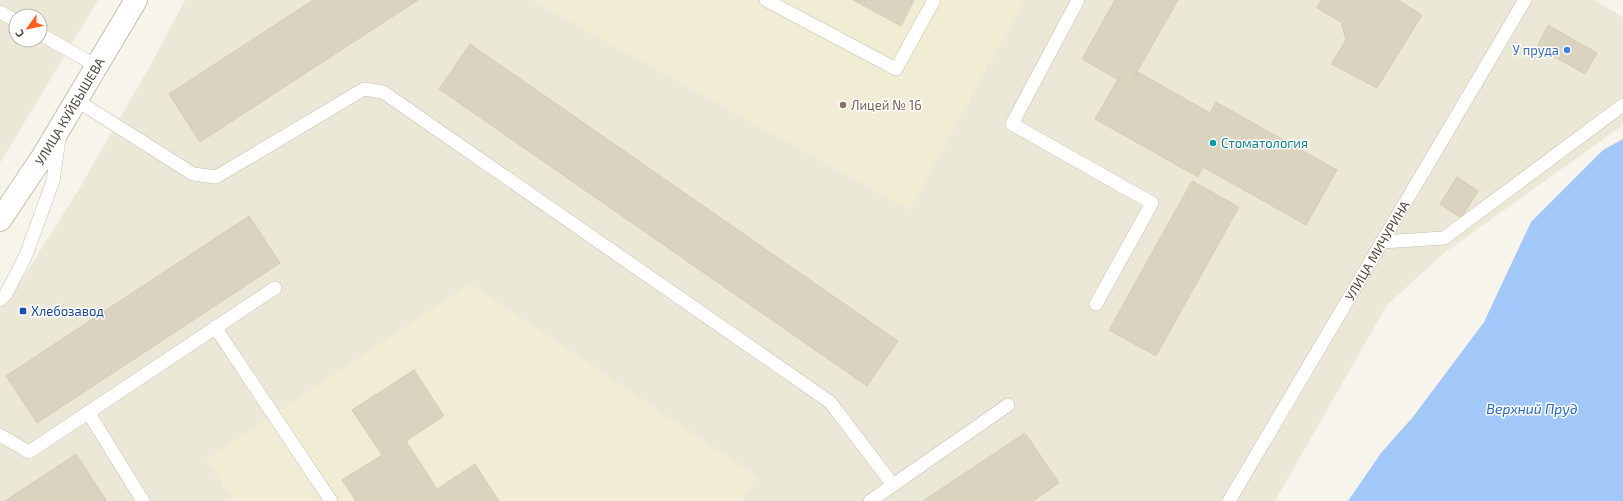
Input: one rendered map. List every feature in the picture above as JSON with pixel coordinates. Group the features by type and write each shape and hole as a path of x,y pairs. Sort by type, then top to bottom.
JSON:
{"street":[{"name":"УЛИЦА КУЙБЫШЕВА","path":"0,220 60,127 136,0"}],"lane":[{"path":"766,0 896,69 934,0"},
{"path":"1078,0 1012,124 1152,203 1096,304"},
{"name":"УЛИЦА МИЧУРИНА","path":"1229,501 1525,0"},
{"path":"48,38 97,66"},
{"path":"76,100 193,174 216,177 364,89 383,92 830,402 893,485"},
{"path":"1382,242 1444,238 1623,105"},
{"path":"0,300 6,294 26,255 53,181 60,127"},
{"path":"0,435 29,452 275,288"},
{"path":"215,328 331,501"},
{"path":"870,501 1008,405"},
{"path":"88,412 143,501"}],"shaded area":[{"path":"0,0 98,0 0,163"},
{"path":"185,0 532,0 909,209 1024,0 1594,0 1623,17 1623,125 1444,253 1387,305 1275,501 0,501 0,307 19,284 79,189 150,66"},
{"name":"Лицей № 16","path":"532,0 1024,0 909,209"},
{"path":"470,284 757,477 741,501 234,501 206,459"}],"water":[{"name":"Верхний Пруд","path":"1623,139 1623,501 1348,501 1381,453 1413,417 1484,322 1531,222 1603,150"}],"building":[{"path":"313,0 418,0 200,142 169,94"},
{"path":"853,0 914,0 901,26"},
{"path":"1115,0 1178,0 1129,86 1082,59"},
{"path":"1321,0 1398,0 1422,15 1377,88 1331,64 1346,40 1341,22 1317,8"},
{"name":"У пруда","path":"1548,25 1597,53 1585,74 1537,47"},
{"path":"470,44 898,341 867,386 439,89"},
{"name":"Стоматология","path":"1138,72 1210,113 1216,102 1337,170 1306,225 1203,167 1198,177 1095,119 1118,79 1129,86"},
{"path":"1457,177 1478,191 1461,218 1440,204"},
{"path":"1192,181 1239,207 1156,356 1109,330"},
{"path":"249,216 280,263 37,423 6,376"},
{"path":"414,370 444,416 406,441 437,489 475,464 499,501 412,501 411,499 408,501 356,501 342,480 382,455 352,410"},
{"path":"1025,433 1059,483 1033,501 923,501"},
{"path":"76,454 106,500 105,501 5,501"}],"place":[{"name":"У пруда","path":"1567,50"},
{"name":"Лицей № 16","path":"843,105"},
{"name":"Стоматология","path":"1213,143"},
{"name":"Хлебозавод","path":"23,311"}]}
